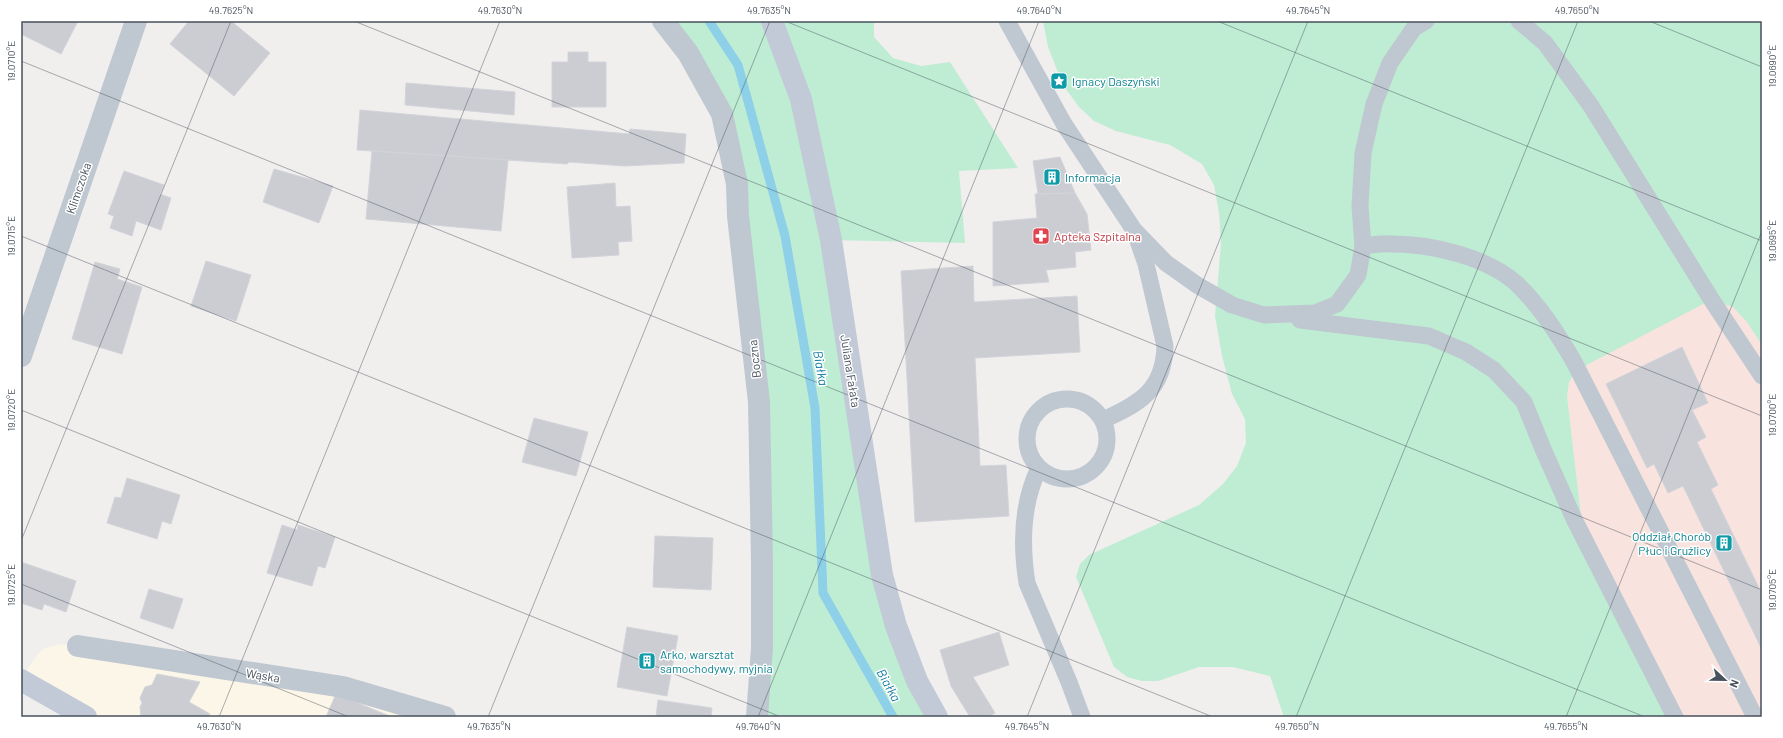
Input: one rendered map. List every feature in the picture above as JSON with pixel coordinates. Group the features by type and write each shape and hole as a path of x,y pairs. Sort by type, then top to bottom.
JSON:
{"street":[{"name":"Klimczoka","path":"21,356 136,21"},
{"name":"Boczna","path":"662,21 688,53 722,114 737,184 738,216 759,402 762,632 757,717"},
{"name":"Juliana Fałata","path":"772,21 801,99 831,240 882,575 901,640 917,681 937,717"},
{"name":"Wąska","path":"78,646 343,687 445,717"},
{"path":"21,680 86,717"}],"lane":[{"path":"1007,21 1064,124 1134,230 1166,263 1197,285 1232,305 1264,315 1429,336 1466,352 1494,370 1524,402 1543,450 1575,521 1675,717"},
{"path":"1264,315 1315,313 1337,304 1358,275 1363,246 1360,206 1363,153 1374,104 1390,63 1414,28 1426,21"},
{"path":"1519,21 1545,43 1590,106 1713,302 1762,376"},
{"path":"1102,420 1132,406 1147,394 1156,384 1165,359 1165,346 1146,264 1134,230"},
{"path":"1363,246 1393,244 1426,247 1456,253 1484,264 1516,283 1548,319 1573,360 1755,717"},
{"path":"1059,398 1082,401 1094,408 1102,420 1107,436 1106,450 1100,463 1088,473 1076,478 1062,479 1051,476 1039,468 1030,457 1026,445 1027,431 1032,418 1046,404 1059,398"},
{"path":"1039,468 1030,486 1026,508 1024,529 1024,566 1027,583 1069,682 1082,717"}],"shaded area":[{"path":"1762,21 1762,717 1674,717 1581,516 1567,396 1569,382"},
{"path":"60,644 78,646 445,717 86,717 21,679 34,659 43,649"}],"green space":[{"path":"663,21 874,21 874,37 893,58 921,66 950,62 1018,168 959,171 965,243 831,240 882,575 937,717 757,717 759,402 722,114"},
{"path":"1043,21 1762,21 1762,345 1747,322 1733,307 1711,300 1577,370 1569,382 1567,396 1581,516 1674,717 1284,717 1270,676 1233,667 1199,667 1158,681 1142,681 1127,677 1114,667 1076,577 1080,564 1089,555 1199,505 1223,484 1237,466 1246,443 1245,419 1232,394 1222,356 1215,316 1221,243 1219,213 1214,185 1202,164 1170,145 1116,131 1094,121 1079,107 1063,85 1048,47"}],"building":[{"path":"25,21 78,21 61,54 21,34 21,28"},
{"path":"189,21 231,21 270,53 234,96 170,44"},
{"path":"568,52 588,52 588,62 606,62 606,107 552,107 552,62 568,62"},
{"path":"406,83 515,92 514,115 405,105"},
{"path":"360,110 629,134 630,129 686,134 684,163 625,166 569,162 567,164 357,150"},
{"path":"372,151 508,160 501,231 366,219"},
{"name":"Informacja","path":"1060,157 1075,193 1038,194 1033,161"},
{"path":"274,169 333,186 319,223 263,202"},
{"path":"124,171 164,185 160,194 171,198 161,230 136,221 132,236 110,228 114,216 108,214"},
{"path":"615,183 616,207 630,206 632,241 618,242 619,255 572,258 567,187"},
{"name":"Apteka Szpitalna","path":"1075,193 1087,214 1091,250 1075,252 1076,267 1046,270 1049,282 993,286 993,222 1037,218 1035,194"},
{"path":"206,261 251,275 236,321 191,306"},
{"path":"95,262 120,269 117,279 142,287 122,354 72,339"},
{"path":"973,266 974,302 1077,296 1080,352 975,358 980,466 1006,465 1009,516 915,522 901,271"},
{"name":"Oddział Chorób Płuc i Gruźlicy","path":"1682,347 1708,403 1692,410 1706,437 1697,442 1718,485 1711,489 1762,594 1762,650 1683,486 1668,493 1654,464 1647,468 1606,384"},
{"path":"534,418 588,432 576,476 522,462"},
{"path":"127,478 180,495 171,524 162,521 157,539 107,523 115,497 121,498"},
{"path":"282,525 297,530 298,525 335,537 325,568 318,566 312,586 267,573"},
{"path":"655,536 713,538 711,590 653,587"},
{"path":"21,562 76,581 66,612 44,604 42,610 21,603"},
{"path":"149,589 183,599 173,629 140,618"},
{"name":"Arko, warsztat samochodywy, myjnia","path":"627,627 678,636 667,696 617,687"},
{"path":"999,632 1009,665 973,677 995,713 988,717 970,717 951,686 940,650"},
{"path":"157,674 200,682 189,702 210,714 208,717 141,717 140,707 142,703 140,698 145,687 152,685"},
{"path":"336,694 392,717 326,717"},
{"path":"658,700 712,708 711,717 656,717"}],"waterway":[{"name":"Białka","path":"709,21 738,65 785,236 815,408 823,593 893,717"}],"place":[{"name":"Ignacy Daszyński","path":"1059,81"},
{"name":"Informacja","path":"1052,177"},
{"name":"Apteka Szpitalna","path":"1041,236"},
{"name":"Oddział Chorób Płuc i Gruźlicy","path":"1724,543"},
{"name":"Arko, warsztat samochodywy, myjnia","path":"647,661"}]}
